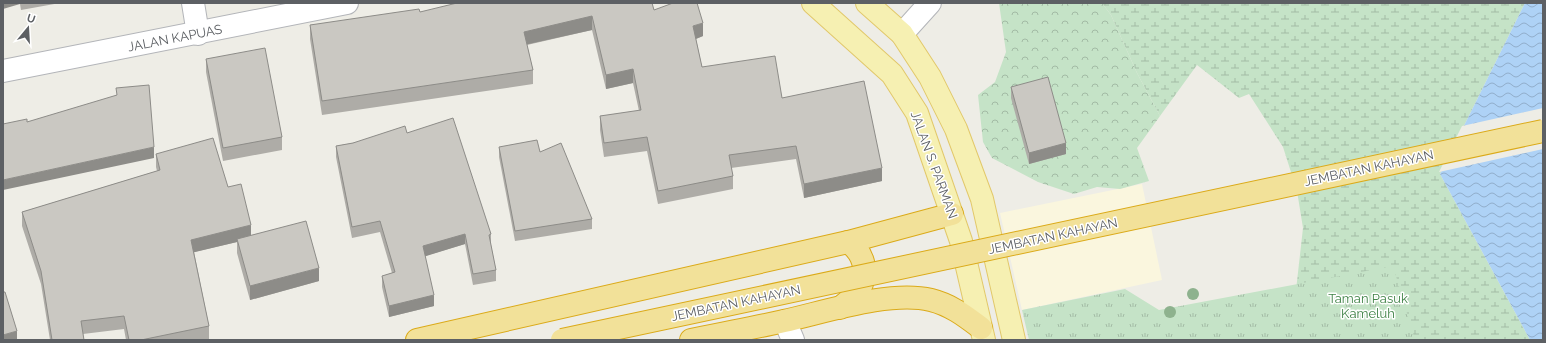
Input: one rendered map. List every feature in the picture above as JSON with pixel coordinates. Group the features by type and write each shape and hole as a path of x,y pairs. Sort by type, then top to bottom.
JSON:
{"highway":[{"name":"JEMBATAN KAHAYAN","path":"562,340 1543,131"},
{"path":"417,340 848,242 952,214"},
{"path":"840,308 854,296 860,287 864,269 864,260 857,248 848,242"},
{"path":"691,340 789,331 840,308 900,297 930,300 951,306 983,334"}],"main road":[{"name":"JALAN S. PARMAN","path":"813,3 892,74 917,113 961,241 983,334"},
{"path":"867,3 902,34 947,107 982,199 1014,340"}],"street":[{"path":"193,3 198,34"},
{"name":"JALAN KAPUAS","path":"3,71 198,34 347,3"},
{"path":"902,34 930,3"}],"shaded area":[{"path":"1142,184 1162,280 1022,310 1000,213"}],"green space":[{"path":"999,3 1102,3 1111,15 1137,73 1160,116 1137,148 1149,181 1120,189 1097,187 1074,194 1038,182 992,158 983,142 978,95 995,82 1006,52"},
{"path":"1102,3 1525,3 1440,174 1530,340 1264,340 1295,299 1303,228 1297,191 1283,147 1249,94 1239,98 1197,65 1160,116 1137,73 1111,15"},
{"name":"Taman Pasuk Kameluh","path":"1393,266 1415,340 1029,340 1022,310 1125,289 1159,310"}],"water":[{"path":"1525,3 1543,3 1543,340 1530,340 1440,174"}],"pier":[{"path":"1543,108 1543,149 1439,172 1462,126"}],"building":[{"path":"457,3 652,3 654,10 673,3 697,3 703,23 693,26 702,67 775,56 782,98 864,81 882,168 804,184 796,146 729,155 733,176 658,191 647,137 604,143 600,116 641,110 633,69 606,75 592,16 524,32 533,70 322,101 310,25 419,9 420,12"},
{"path":"265,48 282,137 223,148 206,59"},
{"path":"1048,77 1066,143 1029,153 1011,87"},
{"path":"149,85 154,147 3,180 3,124 27,119 27,122 117,95 116,88"},
{"path":"453,118 491,234 489,235 496,270 473,274 465,234 423,246 434,295 389,306 382,276 395,272 380,221 352,227 336,146 353,143 405,126 407,133"},
{"path":"213,138 228,187 241,184 251,225 191,240 209,326 141,340 129,340 124,316 81,321 84,340 52,340 41,271 22,212 160,170 156,154"},
{"path":"537,140 540,152 561,143 592,219 515,231 499,147"},
{"path":"306,221 319,268 250,286 237,239"},
{"path":"3,292 5,292 17,331 3,335"}]}
